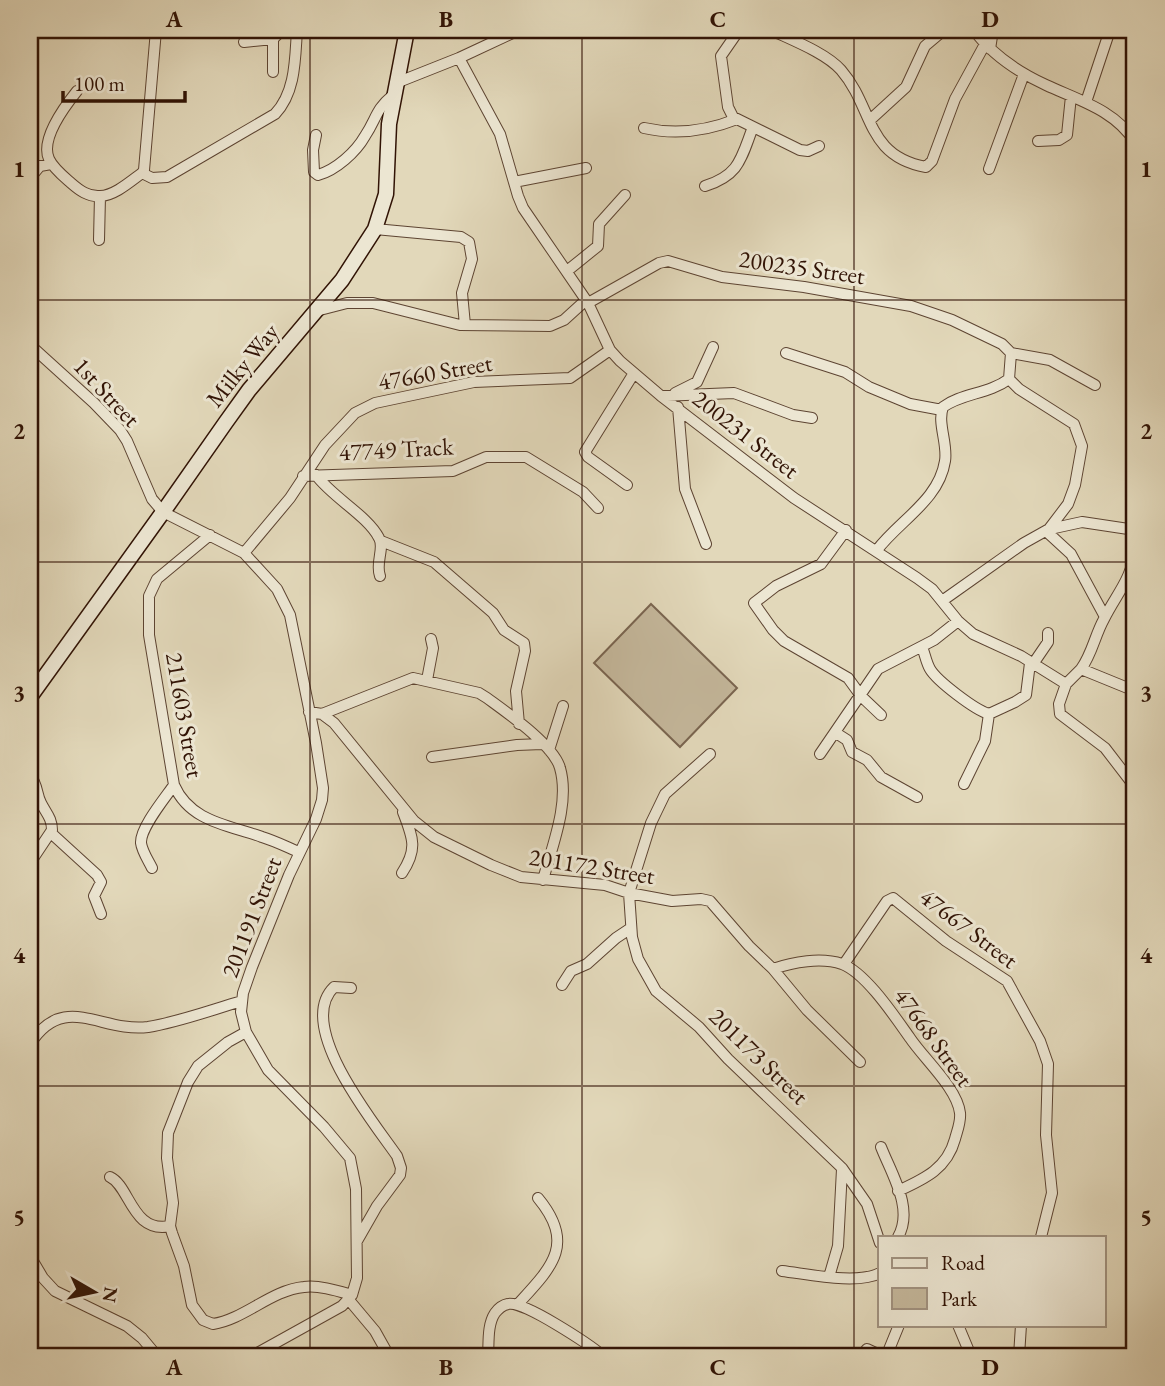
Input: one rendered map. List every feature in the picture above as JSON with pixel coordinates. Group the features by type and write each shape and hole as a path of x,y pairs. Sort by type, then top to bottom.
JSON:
{"street":[{"path":"77,91 53,127 47,151 51,164 79,189 88,195 100,197 142,173 145,166 156,30"},
{"path":"244,42 273,39 282,30"},
{"path":"142,173 152,178 167,177 275,114 282,107 291,85 297,30"},
{"name":"Milky Way","path":"30,697 249,390 342,280 375,229 386,194 394,89 407,30"},
{"path":"316,135 313,165 318,176 353,151 368,132 380,106 394,89 519,30"},
{"path":"739,30 721,56 728,107 737,119 800,150 807,151 818,146"},
{"path":"771,30 839,68 870,120 878,140 897,157 928,167 955,99 987,47 993,30"},
{"path":"870,120 906,87 925,46 944,30"},
{"path":"974,30 987,47 1024,74 1101,109 1132,134"},
{"path":"1086,102 1110,30"},
{"path":"273,39 273,72"},
{"name":"200231 Street","path":"459,58 493,117 523,208 587,302 610,350 634,373 666,395 794,498 918,578 973,634 1066,684"},
{"path":"989,169 1024,74"},
{"path":"1038,141 1059,140 1066,135 1071,96"},
{"path":"644,128 688,132 720,126 737,119"},
{"path":"705,186 732,174 752,127"},
{"path":"30,178 40,166 51,164"},
{"path":"514,182 586,168"},
{"path":"567,271 599,245 599,224 625,195"},
{"path":"99,240 100,197"},
{"path":"375,229 461,237 469,242 472,258 462,293 466,325"},
{"name":"200235 Street","path":"316,311 347,303 373,303 466,325 554,326 587,302 659,263 668,261 722,277 804,287 911,306 952,320 1002,344 1011,353 1050,360 1095,385"},
{"name":"1st Street","path":"30,345 120,430 152,499 163,512"},
{"path":"666,395 697,382 713,347"},
{"name":"47660 Street","path":"244,553 290,498 325,445 347,420 364,408 375,403 474,382 570,378 610,350"},
{"path":"786,353 845,372 869,387 910,404 942,410 953,402 986,391 1009,379"},
{"path":"1009,379 1011,353"},
{"path":"627,485 585,452 634,373"},
{"path":"942,601 1024,543 1047,530 1062,515 1072,496 1082,454 1081,438 1073,424 1009,379"},
{"path":"666,395 734,393 793,415 812,418"},
{"path":"678,407 685,489 706,544"},
{"path":"877,550 926,500 938,483 945,461 946,446 942,410"},
{"name":"47749 Track","path":"303,476 453,471 486,457 526,457 583,492 598,508"},
{"path":"316,475 326,488 367,523 381,541 434,562 493,613 504,630 524,643 516,697 519,724"},
{"name":"201191 Street","path":"163,512 244,553 277,589 287,606 321,775 322,800 252,967 241,1012 246,1032 268,1070 324,1127 350,1158 356,1189 357,1278 350,1297"},
{"path":"1047,530 1082,522 1114,529 1135,530"},
{"path":"846,530 821,564 776,586 754,603 784,641 848,678 861,696 881,715"},
{"path":"1047,530 1071,554 1105,617"},
{"name":"211603 Street","path":"211,535 157,579 149,596 149,635 174,785 181,799 204,818 299,852"},
{"path":"380,576 378,560 381,541"},
{"path":"1135,549 1124,588 1105,617 1087,661 1066,684 1059,704 1062,717 1077,725 1105,748 1135,787"},
{"path":"1124,588 1135,584"},
{"path":"820,754 878,669 922,647 958,621"},
{"path":"922,647 929,667 936,676 979,710 989,714 1026,695 1031,663 1048,642 1048,633"},
{"path":"427,680 433,648 431,639"},
{"path":"1081,669 1135,691"},
{"path":"309,712 322,714 410,678 479,693 546,747 560,768 562,794 543,880"},
{"path":"546,747 563,706"},
{"name":"201172 Street","path":"322,714 334,723 414,821 446,843 510,874 543,880 605,885 629,893 672,901 710,901 807,1010 860,1062"},
{"path":"964,784 985,741 989,714"},
{"path":"836,733 847,740 852,752 867,760 881,777 917,797"},
{"path":"432,757 517,745 546,747"},
{"path":"629,893 651,823 665,794 710,754"},
{"path":"30,775 38,788 39,800 52,821 51,833 30,863"},
{"path":"152,868 141,844 142,837 174,785"},
{"path":"400,805 412,835 413,847 411,860 402,873"},
{"path":"51,833 97,875 101,882 94,896 101,915"},
{"name":"201173 Street","path":"629,893 631,928 638,959 656,991 699,1027 728,1059 842,1168 867,1204 878,1237"},
{"name":"47667 Street","path":"844,964 887,901 893,898 946,941 1007,981 1013,989 1040,1041 1049,1073 1046,1135 1052,1193 1041,1236"},
{"path":"562,985 571,971 587,964 616,937 631,928"},
{"path":"773,969 816,961 844,964"},
{"name":"47668 Street","path":"844,964 882,999 942,1079 960,1110 953,1149 944,1164 922,1180 898,1191"},
{"path":"351,988 334,987 328,995 324,1022 326,1036 345,1083 397,1156 401,1168 400,1175 377,1206 356,1243"},
{"path":"30,1044 44,1026 58,1018 72,1016 130,1027 149,1027 242,1001"},
{"path":"246,1032 202,1061 179,1103 168,1132 167,1158 173,1203 170,1226 184,1266 192,1305 208,1323 218,1324 271,1298 301,1287 350,1297 375,1331 388,1356"},
{"path":"30,1117 30,1150"},
{"path":"881,1147 905,1216 899,1236"},
{"path":"829,1277 838,1246 842,1168"},
{"path":"110,1177 120,1185 128,1203 149,1223 157,1227 170,1226"},
{"path":"518,1304 552,1263 558,1248 556,1225 538,1198"},
{"path":"30,1256 43,1278 55,1291 127,1326 142,1338 157,1356"},
{"path":"782,1271 863,1278 878,1274"},
{"path":"252,1356 342,1306 350,1297"},
{"path":"488,1356 491,1322 494,1314 506,1304 518,1304 540,1315 600,1354"},
{"path":"864,1352 886,1354 899,1326"},
{"path":"958,1326 971,1356"},
{"path":"1019,1356 1021,1326"}],"green space":[{"path":"651,604 737,688 680,747 594,663"}]}
